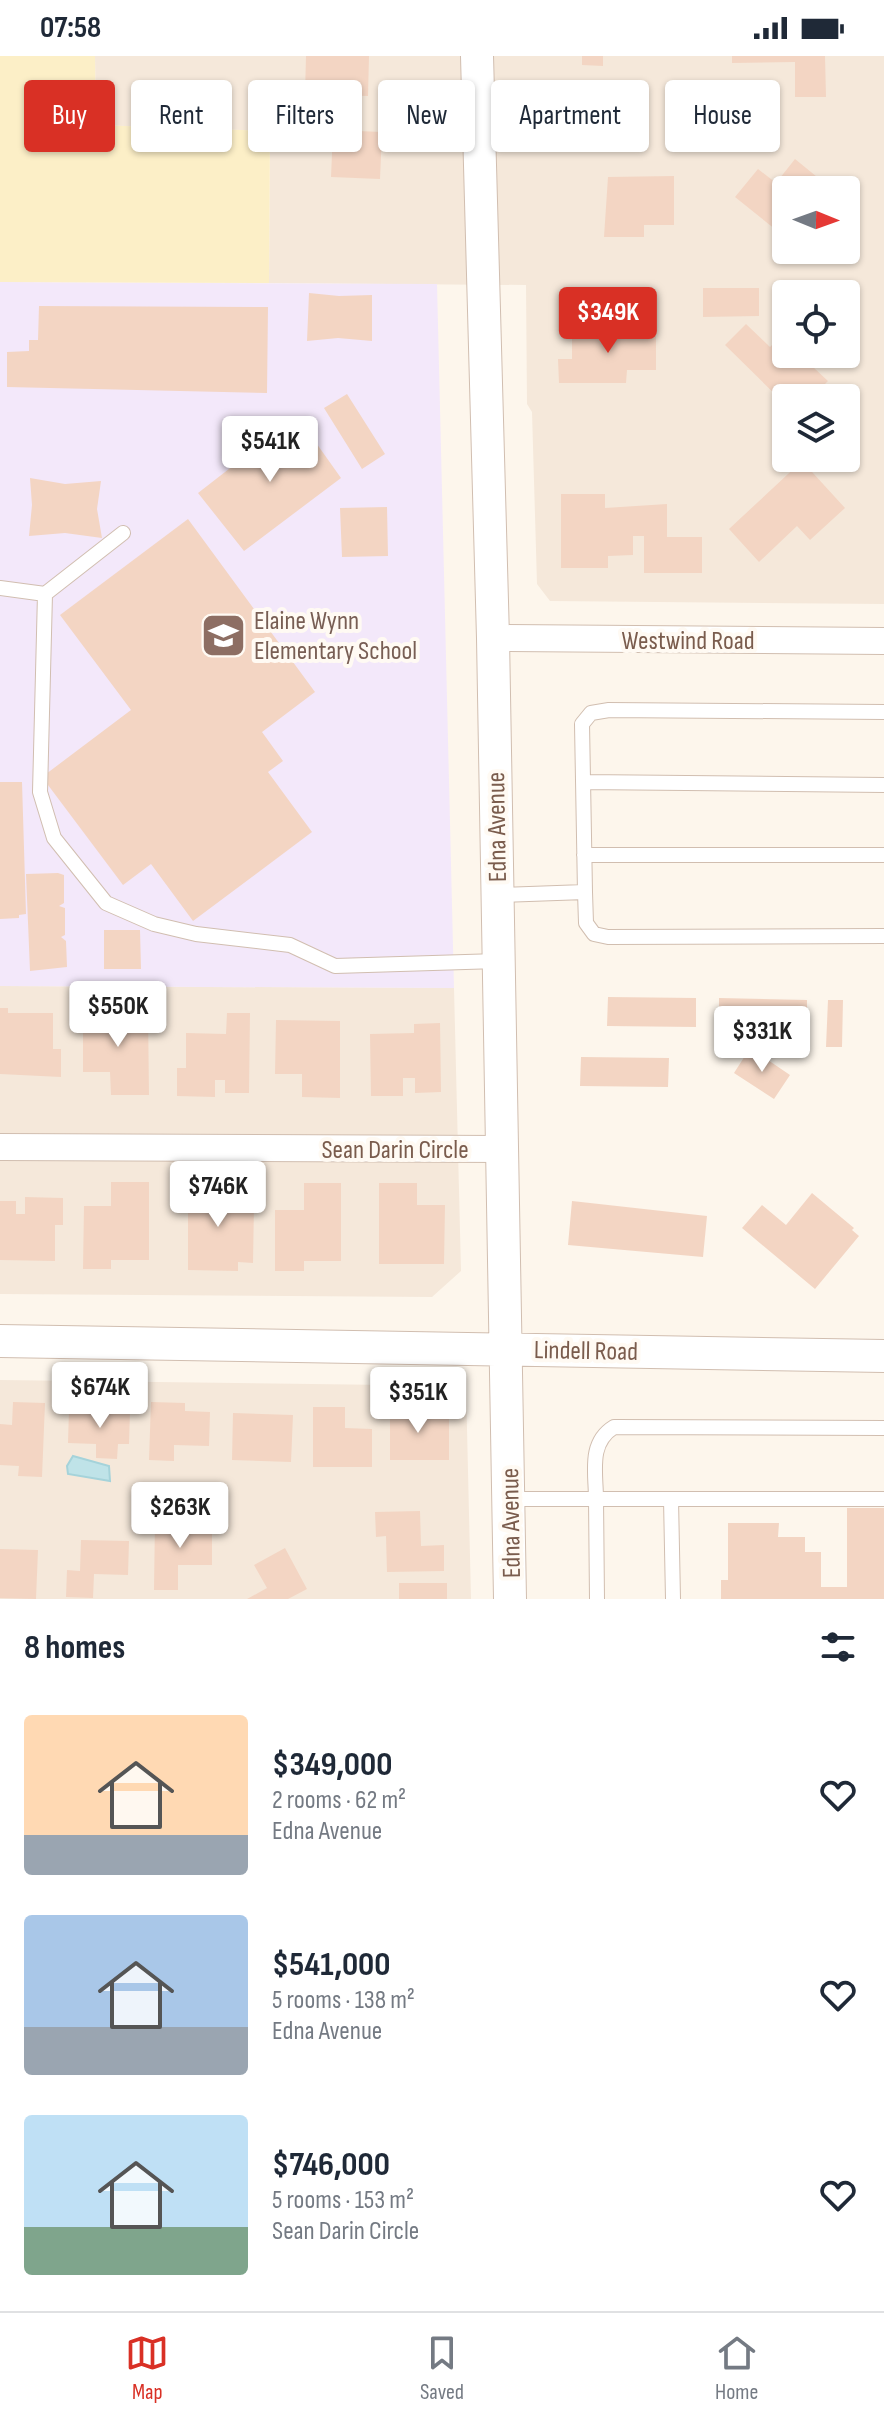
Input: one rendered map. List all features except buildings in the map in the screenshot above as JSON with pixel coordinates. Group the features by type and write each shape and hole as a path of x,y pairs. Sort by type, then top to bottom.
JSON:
{"street":[{"name":"Edna Avenue","path":"477,56 493,638 508,1349 510,1599"},
{"name":"Westwind Road","path":"493,638 884,641"},
{"name":"Sean Darin Circle","path":"0,1147 502,1149"},
{"name":"Lindell Road","path":"0,1341 884,1356"}],"lane":[{"path":"0,588 45,594 123,533"},
{"path":"45,594 40,792 54,838 106,903 154,924 196,934 290,945 335,966 499,961"},
{"path":"884,712 609,710 591,713 582,724 586,923 594,934 608,937 884,936"},
{"path":"583,782 884,785"},
{"path":"584,855 884,855"},
{"path":"497,895 585,892"},
{"path":"597,1599 596,1445 603,1434 614,1427 884,1428"},
{"path":"509,1499 884,1499"},
{"path":"671,1499 673,1599"}],"shaded area":[{"path":"95,56 884,56 884,604 550,601 537,584 532,412 527,404 526,285 269,283 270,152 362,152 362,80 248,80 248,130 232,130 232,80 131,80 131,126 115,126 115,80 95,80"},
{"name":"Elaine Wynn Elementary School","path":"0,282 437,284 454,988 0,986"},
{"path":"0,986 454,988 461,1271 432,1297 0,1294"},
{"path":"0,1380 466,1386 471,1599 0,1599"}],"sand":[{"path":"0,56 95,56 95,80 24,80 24,152 115,152 115,126 131,126 131,152 232,152 232,130 248,130 248,152 270,152 269,283 0,282"}],"water":[{"path":"73,1456 109,1466 110,1481 68,1474 67,1466"}],"place":[{"name":"Elaine Wynn Elementary School","path":"223,635"}]}
